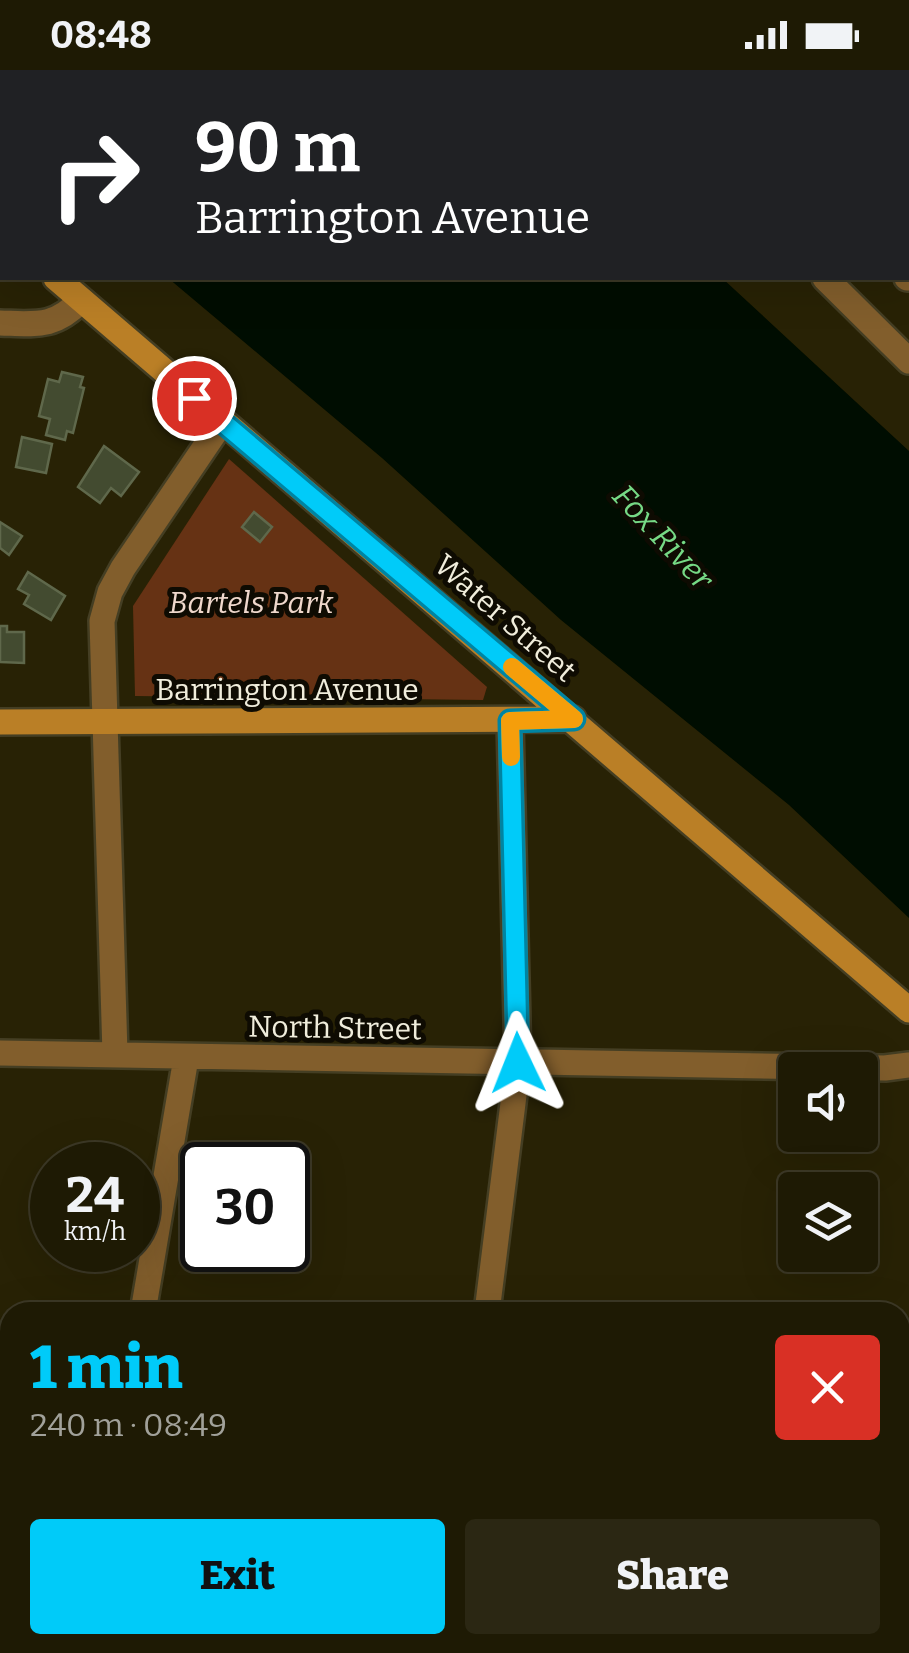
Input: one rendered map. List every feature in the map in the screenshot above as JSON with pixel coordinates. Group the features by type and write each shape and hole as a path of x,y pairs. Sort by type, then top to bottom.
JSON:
{"street":[{"name":"Water Street","path":"58,280 909,1010"},
{"path":"836,280 909,362"},
{"path":"0,323 52,322 67,316 82,300"},
{"path":"115,1054 100,632 110,592 222,422"},
{"name":"Barrington Avenue","path":"0,722 574,719"},
{"path":"488,1302 518,1063 510,721"},
{"name":"North Street","path":"0,1053 886,1068 909,1065"},
{"path":"145,1302 186,1058"}],"green space":[{"name":"Bartels Park","path":"229,459 487,687 483,700 135,696 133,606"}],"water":[{"name":"Fox River","path":"170,280 724,280 909,451 909,918 789,805 561,620 382,458"}],"building":[{"path":"62,372 83,377 80,387 84,388 73,433 67,431 65,440 46,435 50,419 39,416 48,379 59,382"},
{"path":"22,437 52,444 46,473 16,467"},
{"path":"104,446 139,472 121,496 111,488 100,503 78,487"},
{"path":"254,512 272,527 260,542 242,527"},
{"path":"0,522 22,536 9,555 0,548"},
{"path":"28,572 65,596 51,620 24,604 29,595 18,589"},
{"path":"0,626 7,626 7,632 24,632 24,663 0,662"}],"slow traffic":[{"path":"511,757 510,721 574,719 512,667"}],"route":[{"path":"194,398 574,719 510,721 518,1063"}]}
